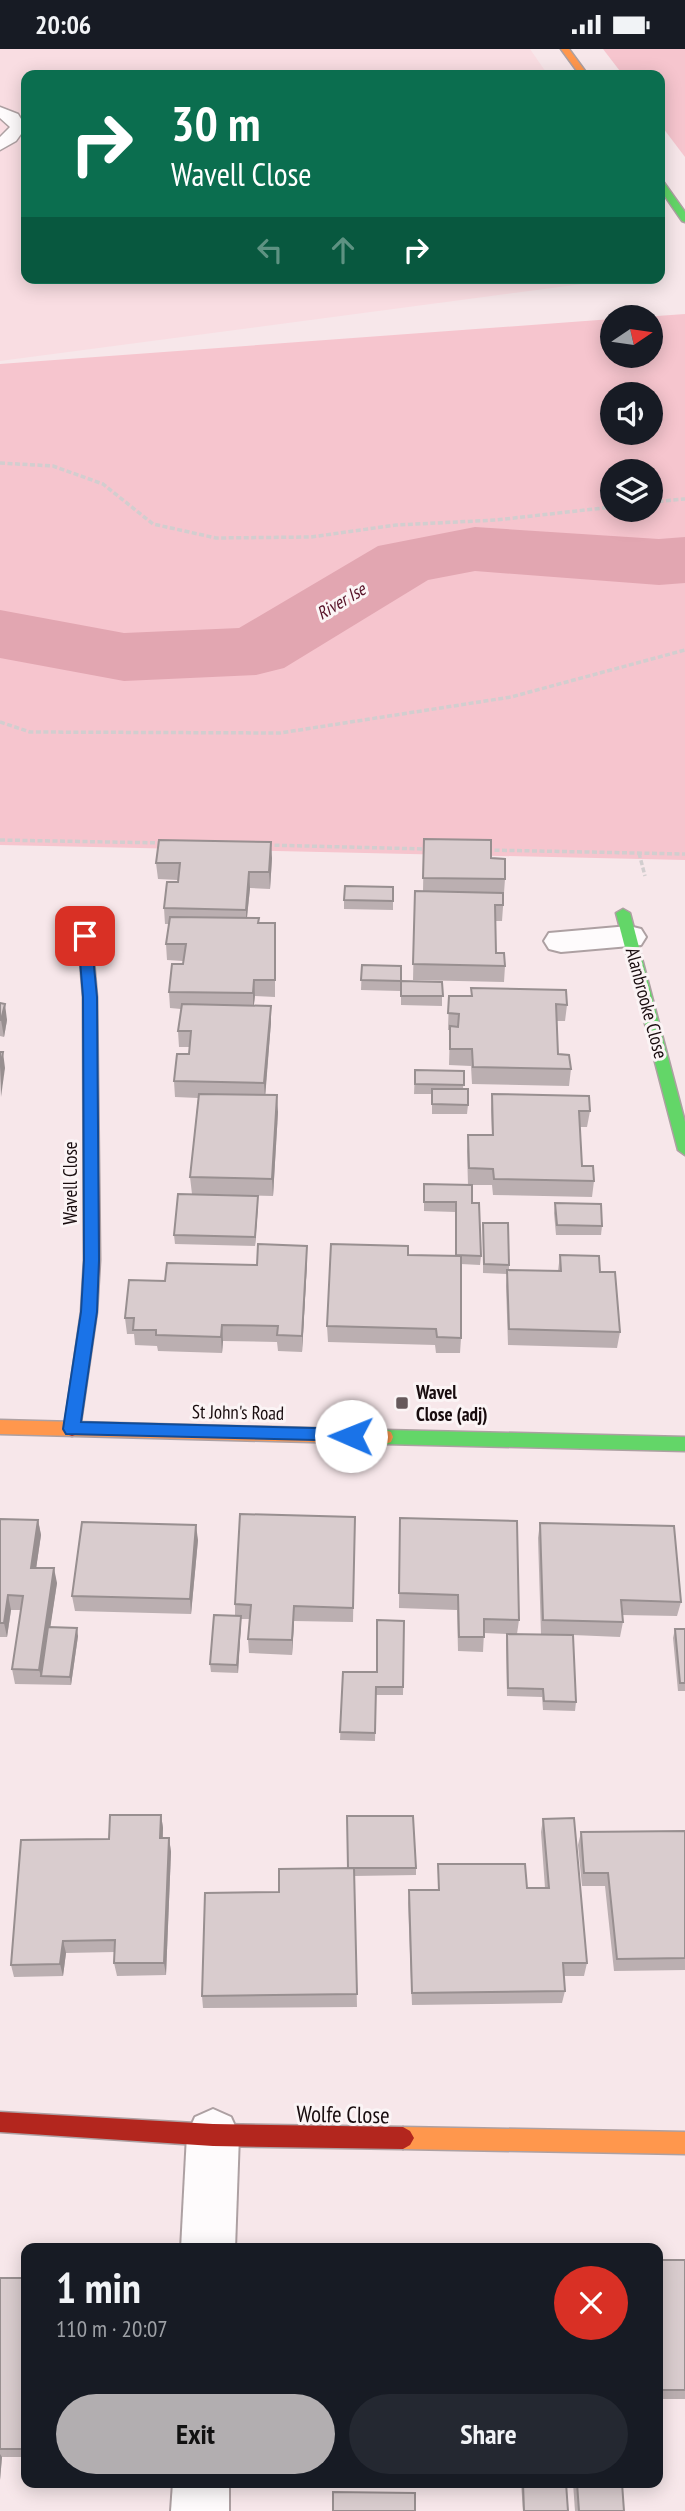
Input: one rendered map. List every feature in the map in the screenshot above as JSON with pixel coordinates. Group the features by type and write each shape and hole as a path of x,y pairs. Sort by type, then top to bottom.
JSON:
{"street":[{"path":"565,49 580,70"},
{"path":"665,190 685,219"},
{"name":"Alanbrooke Close","path":"561,941 626,925 685,1150"},
{"name":"Wavell Close","path":"72,1429 89,1312 92,1260 90,997 85,936"},
{"name":"St John's Road","path":"0,1427 685,1444"},
{"name":"Wolfe Close","path":"0,2122 213,2135 685,2144"},
{"path":"208,2243 213,2135"},
{"path":"200,2511 201,2488"}],"lane":[{"path":"0,112 12,117 18,127 10,138 0,145"}],"path":[{"path":"0,463 53,465 103,484 153,524 216,538 311,537 396,525 496,520 600,508"},
{"path":"663,501 685,499"},
{"path":"0,722 30,731 280,733 511,697 685,650"},
{"path":"0,840 167,843"},
{"path":"264,845 431,849"},
{"path":"486,850 685,854"}],"shaded area":[{"path":"0,49 530,49 545,70 21,70 21,284 583,284 0,361"},
{"path":"603,49 685,49 685,157 665,131 665,70 619,70"},
{"path":"685,314 685,860 0,845 0,364 600,320 600,368 663,368 663,316"}],"building":[{"path":"424,839 491,840 491,858 505,859 505,879 423,878"},
{"path":"159,840 271,842 269,872 249,872 246,910 164,908 167,882 178,882 180,863 156,863"},
{"path":"345,886 393,887 393,901 344,900"},
{"path":"415,891 503,893 503,905 495,905 496,953 504,953 505,966 413,964"},
{"path":"170,917 259,918 258,923 275,923 275,980 254,980 253,993 169,992 172,964 183,964 186,944 166,944"},
{"path":"362,965 401,966 401,981 361,980"},
{"path":"401,981 442,982 443,996 401,996"},
{"path":"471,988 566,990 567,1005 556,1004 558,1054 569,1055 571,1069 473,1067 472,1049 450,1049 450,1026 458,1027 459,1014 448,1013 449,996 472,996"},
{"path":"0,1003 5,1004 1,1020 0,1020"},
{"path":"182,1004 271,1006 264,1083 174,1081 177,1054 189,1054 191,1031 178,1031"},
{"path":"415,1070 464,1071 464,1085 415,1084"},
{"path":"432,1089 468,1089 468,1105 432,1104"},
{"path":"199,1094 277,1095 272,1179 190,1177"},
{"path":"492,1094 589,1096 590,1111 579,1111 582,1166 593,1166 594,1181 494,1179 493,1169 469,1168 468,1135 493,1135"},
{"path":"424,1184 472,1185 472,1203 479,1203 481,1256 456,1255 456,1202 424,1202"},
{"path":"178,1194 258,1196 255,1237 174,1235"},
{"path":"555,1203 601,1204 602,1226 557,1225"},
{"path":"483,1223 508,1223 509,1265 484,1264"},
{"path":"258,1244 307,1246 302,1336 277,1335 278,1326 222,1325 221,1337 156,1335 156,1330 133,1330 134,1318 125,1318 129,1280 165,1281 167,1263 257,1265"},
{"path":"331,1244 408,1246 408,1255 461,1256 461,1338 437,1337 436,1329 327,1326"},
{"path":"560,1255 599,1256 600,1272 615,1272 620,1332 509,1329 507,1270 561,1271"},
{"path":"240,1514 355,1517 353,1608 294,1606 292,1640 248,1639 251,1605 235,1604"},
{"path":"400,1518 517,1521 519,1620 484,1619 484,1637 459,1637 458,1595 399,1593"},
{"path":"0,1519 38,1520 31,1568 54,1568 39,1670 12,1669 23,1596 8,1595 4,1623 0,1623"},
{"path":"82,1522 196,1525 190,1599 72,1596"},
{"path":"540,1523 674,1526 681,1602 621,1600 623,1622 543,1620"},
{"path":"214,1615 241,1616 237,1665 210,1664"},
{"path":"377,1620 404,1621 403,1687 376,1687 375,1733 340,1732 343,1672 377,1672"},
{"path":"48,1627 77,1628 70,1677 41,1676"},
{"path":"675,1629 685,1629 685,1683 680,1683"},
{"path":"507,1634 573,1635 576,1702 544,1701 543,1689 508,1688"},
{"path":"110,1815 161,1815 160,1838 169,1838 164,1963 114,1963 115,1940 63,1941 60,1964 11,1965 21,1840 109,1839"},
{"path":"347,1816 413,1816 416,1868 348,1868"},
{"path":"574,1818 587,1963 563,1963 565,1991 412,1993 409,1890 439,1890 438,1864 525,1864 527,1888 549,1888 543,1819"},
{"path":"685,1831 685,1958 617,1959 608,1873 584,1873 581,1832"},
{"path":"354,1868 357,1994 202,1996 205,1893 279,1892 279,1869"},
{"path":"663,2260 685,2260 685,2390 663,2390"},
{"path":"0,2278 21,2278 21,2449 0,2449"},
{"path":"523,2488 566,2488 568,2511 524,2511"},
{"path":"577,2488 622,2488 624,2511 579,2511"},
{"path":"333,2492 415,2493 415,2511 333,2511"}],"waterway":[{"name":"River Ise","path":"0,634 124,657 256,651 405,562 475,549 659,562 685,560"}],"traffic: fast":[{"path":"665,190 685,219"},
{"path":"623,913 685,1150"},
{"path":"385,1437 685,1444"}],"traffic: slow":[{"path":"565,49 580,70"},
{"path":"0,1427 385,1437"},
{"path":"403,2138 685,2143"}],"traffic: jam":[{"path":"72,1429 89,1312 92,1260 90,997 85,937"},
{"path":"0,2122 213,2135 403,2138"}],"place":[{"name":"Wavel Close (adj)","path":"402,1403"}],"route":[{"path":"85,936 90,997 92,1260 89,1312 72,1429 351,1436"}]}
